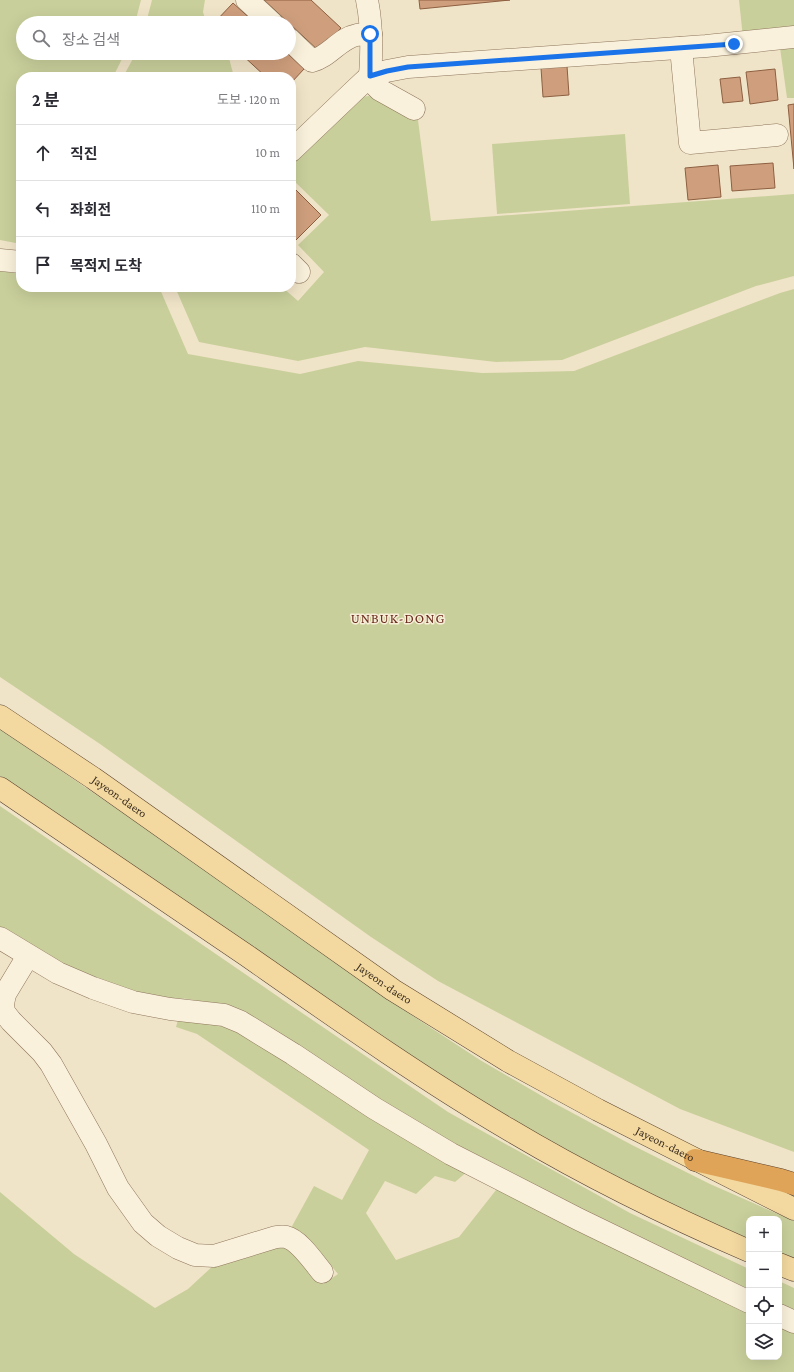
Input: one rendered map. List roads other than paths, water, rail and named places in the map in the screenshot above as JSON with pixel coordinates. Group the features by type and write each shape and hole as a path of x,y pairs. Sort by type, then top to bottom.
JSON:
{"highway":[{"path":"695,1160 794,1184"}],"main road":[{"name":"Jayeon-daero","path":"0,716 93,778 393,990 508,1061 695,1160 794,1209"},
{"path":"0,788 398,1060 507,1129 617,1189 746,1250"},
{"path":"782,1265 794,1270"}],"lane":[{"path":"247,0 264,16"},
{"path":"367,0 370,34 370,76 380,90 414,109"},
{"path":"296,46 312,61 320,59 347,39 357,35 370,34"},
{"path":"296,146 370,76 387,71 408,67 681,48 794,37"},
{"path":"681,48 690,143 777,135"},
{"path":"0,260 16,262"},
{"path":"0,938 58,974 133,1002 170,1009 224,1015 241,1022 293,1054 374,1108 451,1154 578,1219 746,1301"},
{"path":"28,956 4,994 4,1012 42,1052 51,1064 96,1144 118,1188 130,1207 143,1223 158,1236 178,1248 195,1255 214,1256 276,1236 286,1237 302,1248 322,1272"},
{"path":"782,1316 794,1322"}],"district":[{"name":"UNBUK-DONG","path":"398,618"}]}
